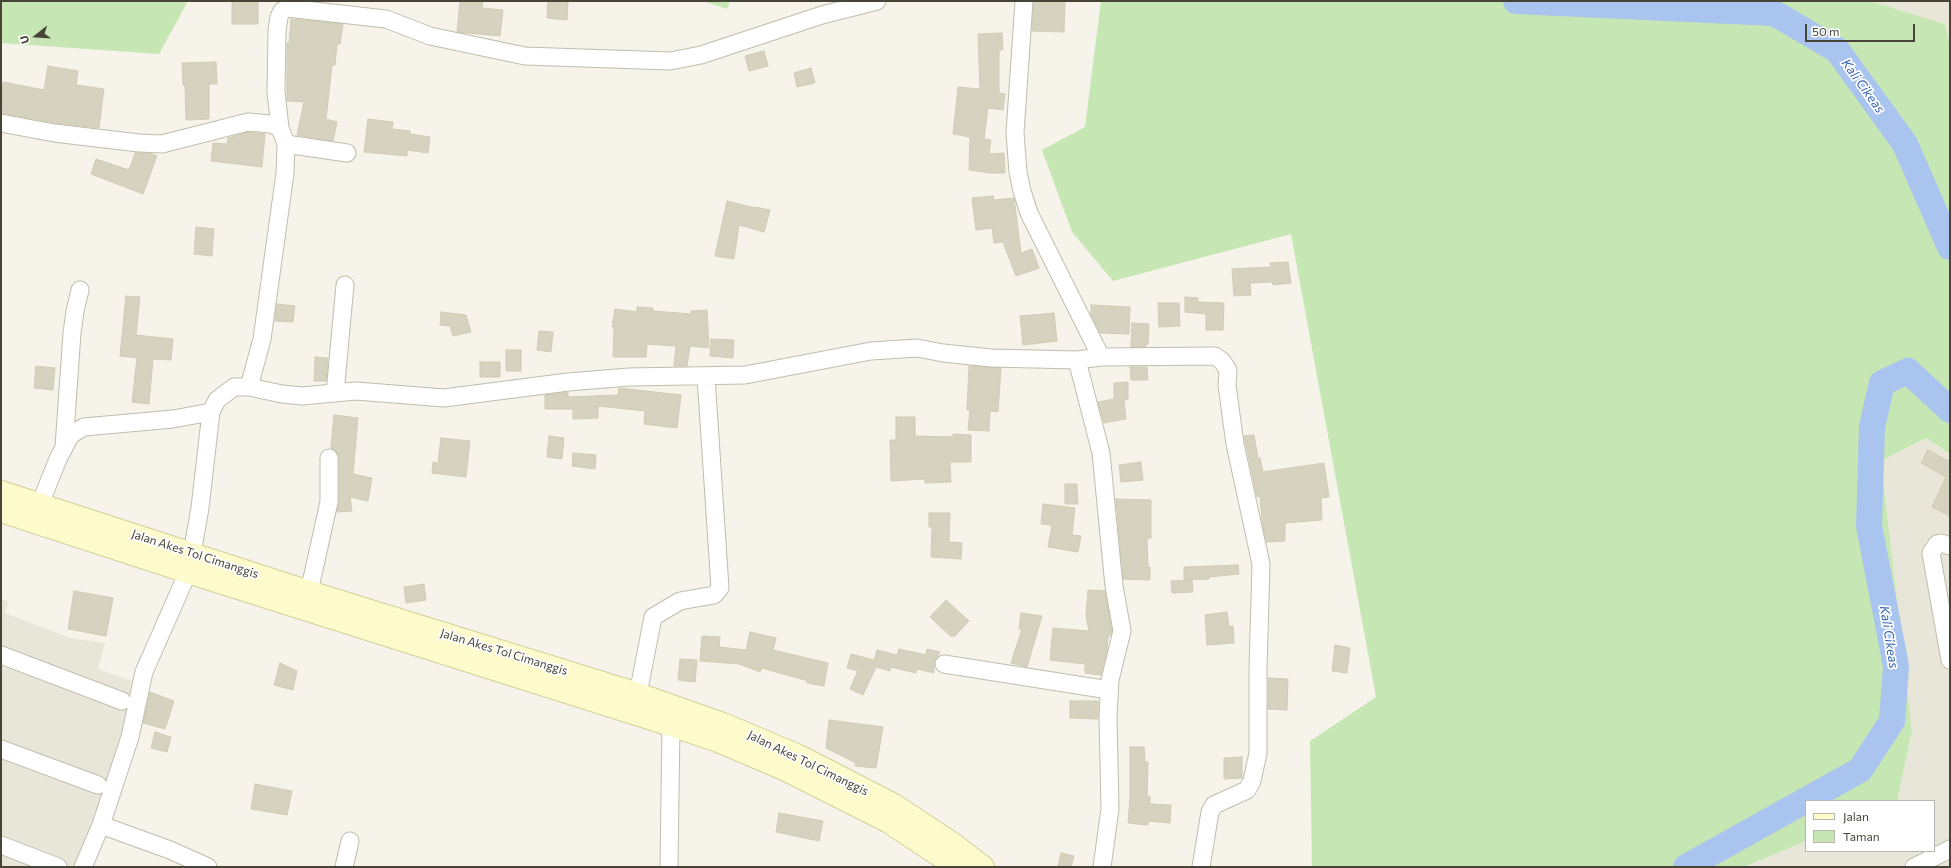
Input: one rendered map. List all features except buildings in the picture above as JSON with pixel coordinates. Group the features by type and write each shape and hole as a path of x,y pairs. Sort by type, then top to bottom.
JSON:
{"main road":[{"name":"Jalan Akes Tol Cimanggis","path":"1,492 40,504 190,562 671,725 720,732 801,757 894,805 953,844 983,867"},
{"name":"Jalan Akes Tol Cimanggis","path":"1,511 190,562 309,592 638,694 720,732 786,770 889,822 957,867"}],"street":[{"path":"249,387 263,332 282,202 286,144 280,128 276,92 277,31 279,17 282,11 287,8 386,19 430,36 525,56 670,61 701,55 822,15 877,1"},
{"path":"1022,1 1015,133 1018,172 1022,191 1032,219 1101,357"},
{"path":"1,123 54,133 139,144 162,144 248,122 271,124 280,128"},
{"path":"286,144 347,153"},
{"path":"335,393 345,285"},
{"path":"64,449 74,311 80,290"},
{"path":"83,867 101,825 130,737 144,672 190,562 200,508 211,412 216,400 227,390 234,387 249,387 288,395 302,396 356,391 444,398 568,382 629,377 706,377 750,374 795,364 871,351 918,348 943,353 991,358 1077,360 1101,357 1208,355 1215,356 1219,359 1228,370 1227,385 1235,444 1261,564 1258,669 1258,753 1252,781 1247,790 1214,805 1212,808 1202,854 1201,867"},
{"path":"1077,360 1101,453 1114,586 1122,631 1109,690 1110,809 1102,867"},
{"path":"638,694 653,617 680,601 714,595 720,588 706,377"},
{"path":"40,504 72,434 90,426 166,419 211,412"},
{"path":"309,592 330,502 329,458"},
{"path":"1950,546 1941,543 1937,544 1931,553 1946,617 1950,660"},
{"path":"1,655 122,700"},
{"path":"944,664 1109,690"},
{"path":"669,867 671,725"},
{"path":"1,749 98,785"},
{"path":"101,825 208,867"},
{"path":"344,867 350,842"},
{"path":"1,845 58,867"},
{"path":"1914,867 1950,849"}],"shaded area":[{"path":"1870,1 1950,1 1950,46 1945,24"},
{"path":"1926,438 1950,454 1950,867 1744,867 1805,841 1805,852 1935,852 1935,800 1897,800 1912,731 1881,461"},
{"path":"1,599 8,601 5,613 70,638 105,643 98,669 132,681 117,758 75,867 1,867"}],"green space":[{"path":"1,1 188,1 159,54 1,43"},
{"path":"703,1 730,1 727,9"},
{"path":"1101,1 1870,1 1945,24 1950,46 1950,454 1926,438 1881,461 1912,731 1897,800 1805,800 1805,841 1744,867 1312,867 1310,741 1376,697 1291,234 1113,281 1072,232 1042,150 1085,127"}],"waterway":[{"name":"Kali Cikeas","path":"1516,1 1774,13 1837,50 1905,144 1950,247"},
{"name":"Kali Cikeas","path":"1806,800 1860,770 1892,721 1896,666 1869,526 1872,427 1882,383 1908,371 1950,410"},
{"name":"Kali Cikeas","path":"1686,867 1805,801"}]}
